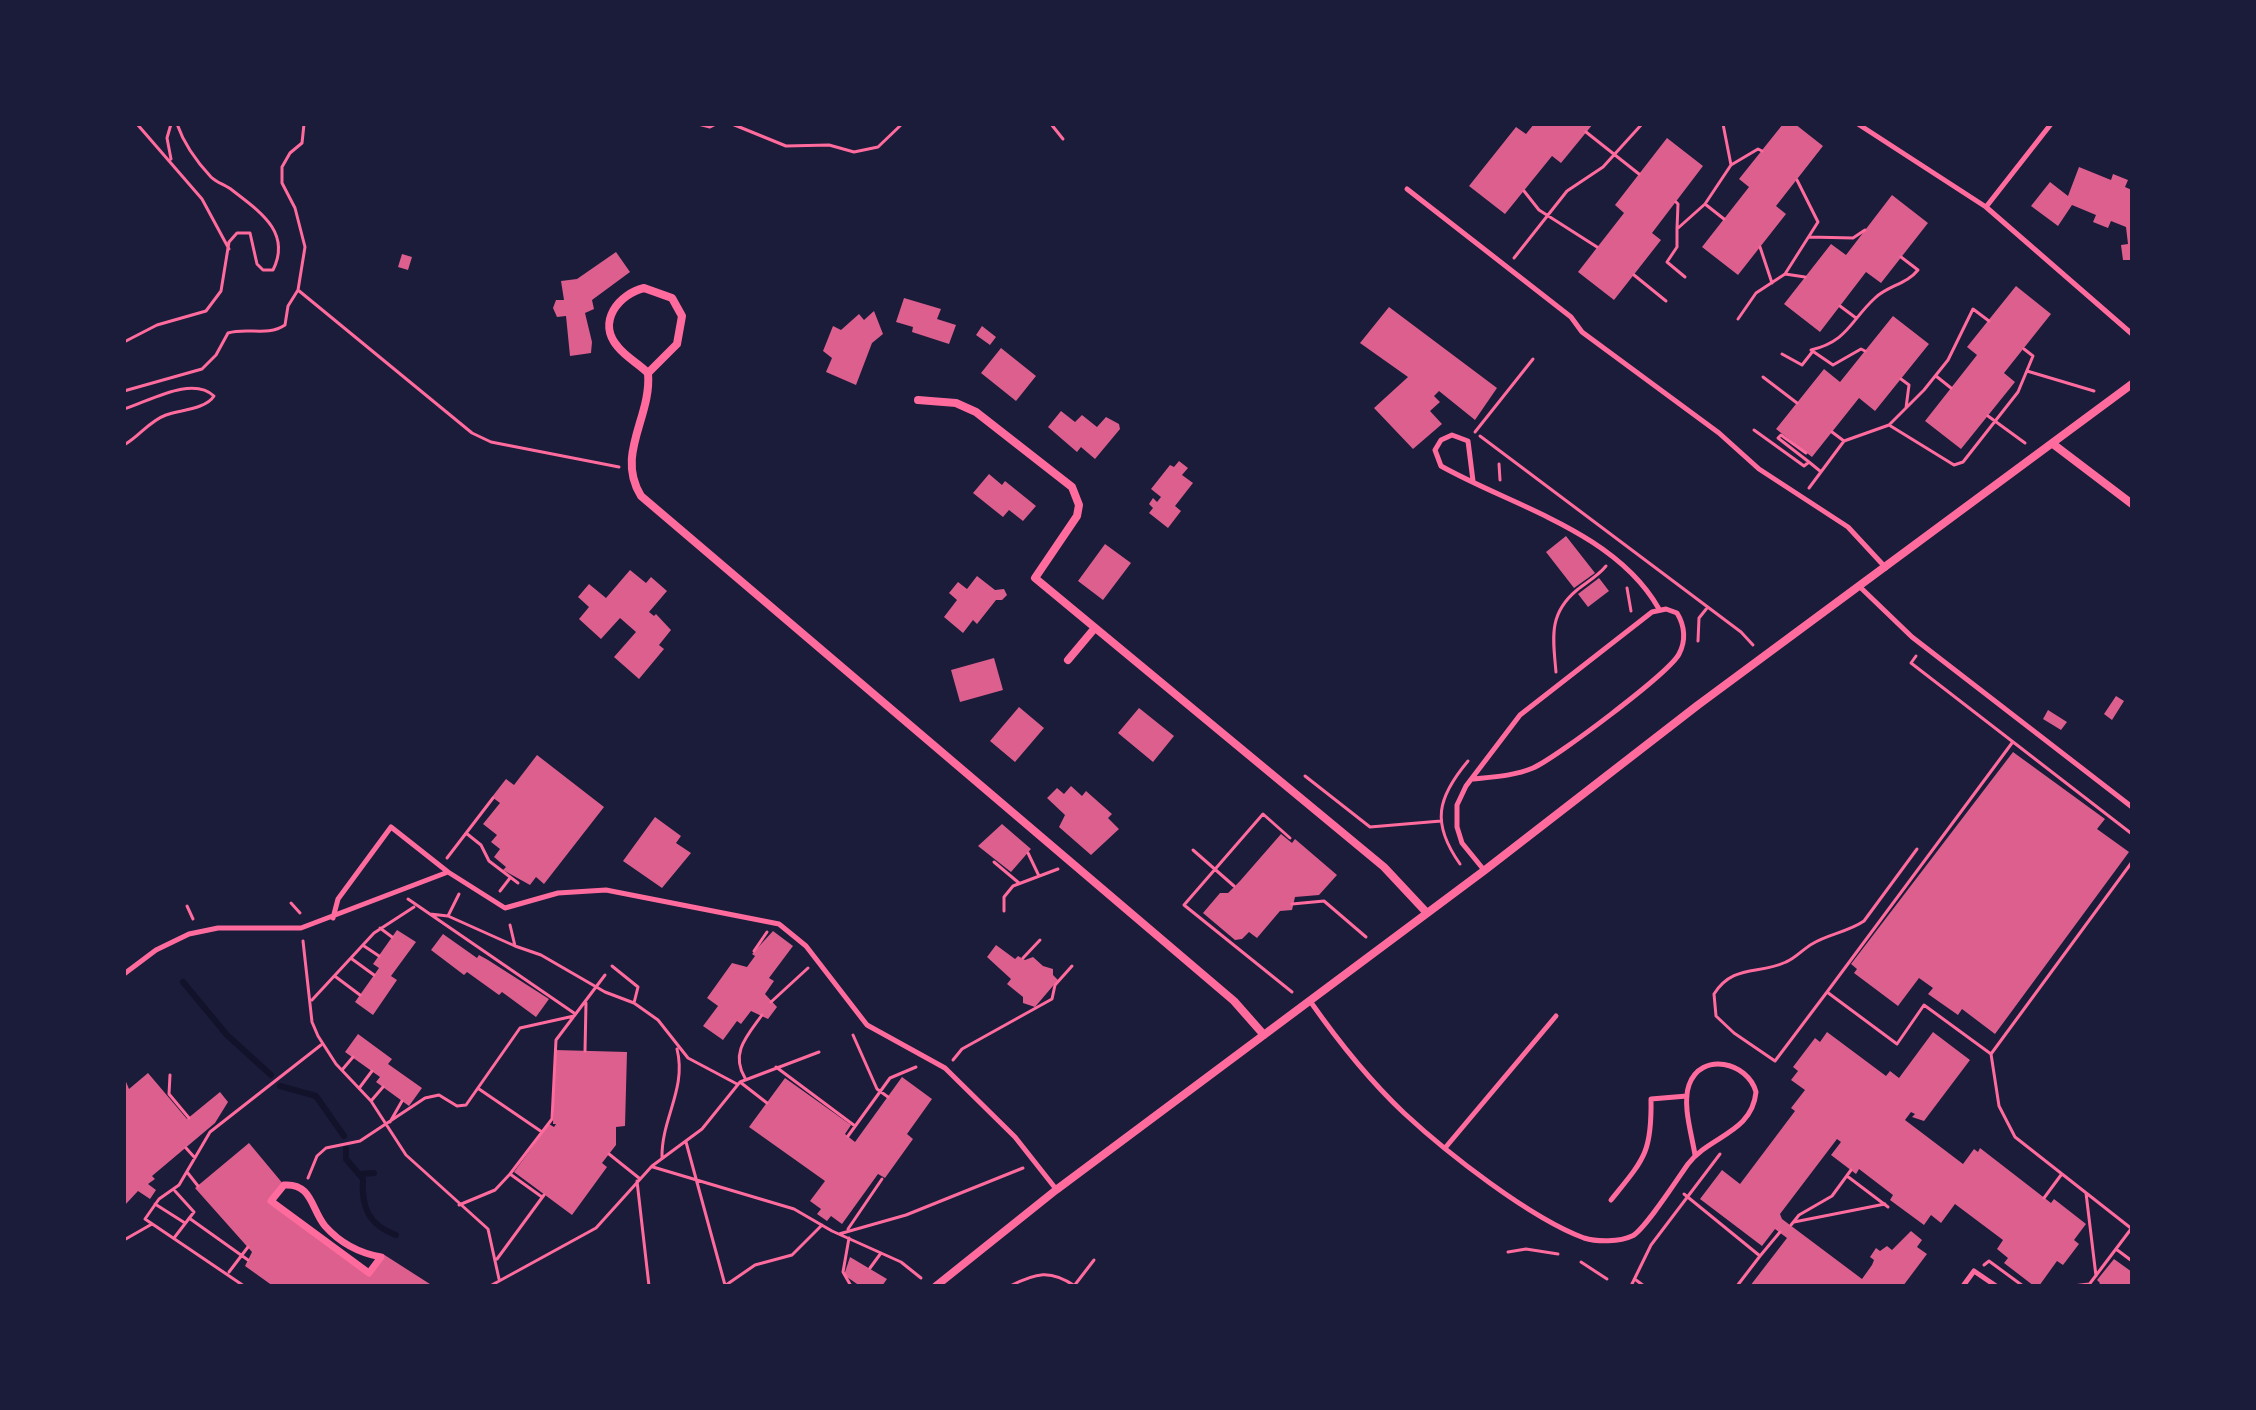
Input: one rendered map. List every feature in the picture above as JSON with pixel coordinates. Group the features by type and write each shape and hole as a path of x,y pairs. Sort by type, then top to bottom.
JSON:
{"street":[{"path":"648,373 677,344 682,316 672,298 644,288 623,296 615,304 610,321 618,347 648,373 649,389 638,425 631,468 637,489 648,504 1234,1001 1264,1035"},
{"path":"936,1286 1056,1190 1485,870 1730,681 1886,569 2132,384"},
{"path":"918,400 956,403 976,412 1072,487 1079,505 1077,516 1035,578 1384,867 1427,913"},
{"path":"2053,444 2132,504"},
{"path":"1068,660 1094,629"},
{"path":"284,1185 303,1189 332,1233 354,1249 381,1257 369,1273 271,1201 284,1185"}],"lane":[{"path":"1858,124 1986,207 2132,334"},
{"path":"1986,207 2051,124"},
{"path":"1407,189 1571,317 1582,332 1719,433 1759,469 1848,527 1886,569"},
{"path":"1473,481 1468,441 1452,435 1441,440 1435,450 1437,461 1473,481 1546,514 1584,538 1638,580 1659,609 1677,613 1683,625 1680,652 1668,667 1544,763 1520,773 1473,779"},
{"path":"1860,587 1923,646 2132,807"},
{"path":"1485,870 1462,843 1457,827 1457,805 1473,779 1520,715 1659,609"},
{"path":"333,918 338,899 391,827 464,884 505,908 558,893 606,890 774,923 800,939 867,1025 926,1055 981,1103 1056,1190"},
{"path":"124,974 156,950 201,930 301,928 448,872"},
{"path":"1310,1001 1369,1076 1445,1148 1530,1208 1584,1238 1599,1241 1635,1236 1695,1155 1741,1125 1755,1102 1754,1083 1740,1069 1718,1064 1695,1075 1687,1096 1695,1155"},
{"path":"1445,1148 1556,1016"},
{"path":"1611,1200 1645,1157 1651,1132 1651,1099 1687,1096"},
{"path":"1963,1286 1974,1271 1996,1286"}],"path":[{"path":"137,124 202,199 229,249"},
{"path":"171,124 167,138 172,163"},
{"path":"124,342 157,325 206,311 221,291 229,242 237,233 250,233 257,264 269,272 277,262 278,234 267,219 211,177 184,141 177,124"},
{"path":"124,391 202,369 216,355 228,333 248,329 269,332 278,329 289,318 288,306 298,290 304,235 282,176 284,159 302,143 304,124"},
{"path":"698,124 710,127 716,124"},
{"path":"732,124 786,146 829,145 854,152 878,147 902,124"},
{"path":"1051,124 1063,139"},
{"path":"1521,249 1567,191 1596,173 1642,124"},
{"path":"1723,124 1731,165"},
{"path":"1586,132 1639,174"},
{"path":"1677,229 1705,204 1731,165 1758,149 1762,151"},
{"path":"1738,319 1756,293 1785,274 1818,222 1797,180"},
{"path":"1524,191 1547,215 1597,247"},
{"path":"1676,202 1677,247 1667,262 1685,277"},
{"path":"1705,204 1724,219"},
{"path":"1809,237 1853,238 1865,230"},
{"path":"1760,247 1772,283"},
{"path":"1782,354 1802,365 1813,351 1837,342 1876,296 1912,277 1918,270 1901,257"},
{"path":"1785,274 1805,277"},
{"path":"1634,275 1666,301"},
{"path":"298,290 472,433 491,442 631,468"},
{"path":"1840,306 1857,319"},
{"path":"1806,453 1781,435 1778,438 1818,473 1844,441 1889,425 1906,408 1936,376 1973,309 1989,321"},
{"path":"1813,351 1833,365 1861,349 1865,351"},
{"path":"1889,425 1954,465 1963,462 2018,392 2033,356 2024,349"},
{"path":"1475,432 1533,359"},
{"path":"2027,371 2094,391"},
{"path":"1936,376 1951,388"},
{"path":"1763,377 1797,403"},
{"path":"1901,379 1909,385 1906,408"},
{"path":"124,409 170,391 207,391 214,396 208,403 157,418 141,435 124,445"},
{"path":"1988,416 2025,443"},
{"path":"1468,427 1753,645"},
{"path":"1754,430 1792,460 1804,466 1809,462"},
{"path":"1832,432 1844,441"},
{"path":"1499,464 1502,494"},
{"path":"1557,673 1553,621 1568,599 1606,566"},
{"path":"1698,641 1699,618 1707,607"},
{"path":"1923,646 1911,663 2132,834"},
{"path":"1917,849 1864,921 1811,945 1790,961 1735,973 1714,994 1713,1010 1734,1033 1775,1061 2012,743"},
{"path":"1305,776 1370,827 1441,821"},
{"path":"440,866 493,798"},
{"path":"1290,838 1263,814 1184,905 1292,992"},
{"path":"466,833 481,845 489,861 518,883"},
{"path":"1193,850 1234,886"},
{"path":"1028,853 1039,876"},
{"path":"994,862 1020,883"},
{"path":"2073,1286 2089,1285 2132,1229 2025,1148 2005,1121 1999,1106 1991,1054 2132,862"},
{"path":"1004,911 1004,897 1020,883 1074,864"},
{"path":"500,894 510,878"},
{"path":"448,916 464,884"},
{"path":"400,891 416,906 574,1015"},
{"path":"1292,904 1324,901 1366,937"},
{"path":"291,903 300,913"},
{"path":"187,906 193,919"},
{"path":"312,1000 380,928 416,906"},
{"path":"427,913 448,916 541,955 597,987 634,1003 658,1020 676,1048 700,1067 738,1083 767,1103"},
{"path":"754,951 774,923"},
{"path":"510,925 515,946"},
{"path":"301,928 312,1000 312,1022 322,1044 371,1101 406,1155 488,1229 499,1279"},
{"path":"380,928 392,937"},
{"path":"1023,958 1040,940"},
{"path":"364,946 379,956"},
{"path":"352,959 374,975"},
{"path":"771,1002 817,960"},
{"path":"612,966 638,987 634,1003"},
{"path":"962,1049 1052,999 1055,985 1072,966"},
{"path":"459,1205 495,1190 550,1124 554,1049 574,1015 605,975"},
{"path":"336,977 360,995"},
{"path":"1827,992 1897,1044 1924,1005 1991,1054"},
{"path":"1047,994 1052,999"},
{"path":"585,1051 586,1000"},
{"path":"303,1189 321,1151 334,1144 360,1141 432,1095 463,1106 520,1028 574,1015"},
{"path":"745,1078 739,1065 739,1051 762,1015"},
{"path":"853,1035 879,1092 888,1097"},
{"path":"244,1286 145,1219 159,1199 174,1190 210,1132 322,1044"},
{"path":"662,1158 663,1134 679,1087 676,1048"},
{"path":"490,1286 582,1238 616,1208 652,1166 702,1129 745,1078 819,1052"},
{"path":"848,1136 890,1078 914,1068 926,1055"},
{"path":"342,1070 353,1057"},
{"path":"776,1067 855,1126"},
{"path":"360,1087 372,1071"},
{"path":"170,1075 169,1094 189,1118"},
{"path":"371,1101 383,1087"},
{"path":"477,1088 542,1132"},
{"path":"390,1122 402,1101"},
{"path":"685,1141 725,1286 755,1265 792,1255 822,1218"},
{"path":"1631,1286 1651,1245 1686,1195 1721,1153 1717,1142"},
{"path":"186,1148 195,1158"},
{"path":"609,1154 638,1180 649,1286"},
{"path":"839,1234 906,1215 1035,1162"},
{"path":"652,1166 794,1209 881,1253 921,1278"},
{"path":"1847,1176 1886,1206 1792,1224 1832,1196 1851,1170"},
{"path":"187,1172 198,1186"},
{"path":"497,1259 543,1196 510,1174"},
{"path":"2044,1198 2061,1175"},
{"path":"848,1229 882,1179"},
{"path":"174,1190 194,1212 174,1238"},
{"path":"2086,1193 2096,1276"},
{"path":"153,1195 159,1199"},
{"path":"1686,1195 1760,1256"},
{"path":"155,1204 185,1223"},
{"path":"189,1218 248,1260"},
{"path":"124,1240 152,1224"},
{"path":"1737,1286 1780,1232"},
{"path":"849,1238 843,1272 851,1286"},
{"path":"228,1274 248,1247"},
{"path":"1508,1252 1526,1249 1558,1254"},
{"path":"2116,1249 2132,1261"},
{"path":"870,1268 881,1253"},
{"path":"1010,1286 1028,1277 1050,1273 1074,1286 1094,1260"},
{"path":"1581,1262 1607,1279"},
{"path":"1636,1280 1644,1286"}],"building":[{"path":"1534,124 1593,124 1561,163 1552,156 1505,214 1469,186 1516,127 1526,134"},
{"path":"1783,124 1795,124 1823,146 1776,206 1786,214 1738,275 1702,247 1749,187 1739,179"},
{"path":"1667,138 1703,166 1652,233 1661,240 1614,300 1578,272 1624,213 1615,205"},
{"path":"2079,167 2111,180 2113,174 2128,180 2125,187 2132,190 2132,260 2123,260 2121,245 2128,244 2126,227 2111,221 2108,228 2093,222 2096,215 2072,205 2058,226 2031,206 2050,182 2068,196"},
{"path":"1892,195 1928,223 1881,283 1866,272 1820,332 1784,304 1831,244 1846,255"},
{"path":"616,252 630,272 592,300 594,309 585,313 592,342 591,353 570,356 566,316 557,317 553,308 556,300 564,300 561,281 577,279"},
{"path":"402,254 412,257 408,270 398,267"},
{"path":"2016,286 2051,314 2004,373 2015,382 1961,449 1925,421 1977,355 1967,347"},
{"path":"904,298 941,309 937,319 956,325 949,344 912,332 913,327 896,322"},
{"path":"1389,307 1497,388 1475,420 1439,391 1434,396 1440,402 1430,411 1442,424 1413,449 1374,408 1408,377 1360,343"},
{"path":"874,311 883,334 872,343 856,385 826,372 832,358 823,351 833,326 841,330 859,314 864,320"},
{"path":"1893,316 1929,344 1875,411 1859,398 1812,457 1776,429 1824,369 1840,382"},
{"path":"982,326 996,337 990,345 976,335"},
{"path":"1001,348 1036,376 1016,401 981,373"},
{"path":"1061,411 1075,422 1082,415 1097,427 1106,417 1119,424 1120,429 1095,459 1081,447 1077,452 1048,427"},
{"path":"1179,461 1188,468 1182,475 1193,483 1175,506 1181,511 1168,528 1149,513 1153,508 1149,504 1153,498 1157,502 1161,497 1151,489 1170,465 1174,467"},
{"path":"989,474 1002,485 1005,481 1036,506 1023,521 1009,510 1003,517 973,493"},
{"path":"1566,536 1595,573 1574,588 1546,552"},
{"path":"1105,544 1131,563 1103,600 1078,581"},
{"path":"630,570 646,583 651,577 667,591 649,612 654,616 656,614 671,630 659,645 664,649 639,679 614,657 636,632 620,618 601,639 579,619 589,607 578,597 589,584 606,598"},
{"path":"977,576 995,590 1004,589 1007,595 1002,600 996,600 977,624 973,620 963,633 944,617 957,600 949,593 958,582 967,589"},
{"path":"1599,578 1609,591 1588,607 1578,594"},
{"path":"994,658 1003,690 960,702 951,670"},
{"path":"2116,696 2124,701 2112,720 2104,714"},
{"path":"1019,707 1044,728 1015,762 990,741"},
{"path":"1139,708 1174,736 1153,762 1118,733"},
{"path":"2048,710 2067,722 2061,730 2043,719"},
{"path":"2013,752 2105,819 2097,829 2129,852 1995,1034 1962,1009 1958,1015 1928,994 1933,988 1919,978 1898,1006 1854,973 1857,969 1851,964"},
{"path":"537,755 604,807 544,884 536,877 530,885 503,870 506,867 494,857 500,849 491,842 497,835 483,824 500,803 492,797 506,779 514,785"},
{"path":"1071,786 1082,796 1086,791 1112,814 1108,818 1119,829 1091,855 1059,827 1065,815 1047,798 1057,788 1064,794"},
{"path":"655,817 681,836 676,843 691,853 662,888 623,861"},
{"path":"1002,824 1031,849 1011,872 978,846"},
{"path":"1281,834 1292,843 1295,839 1337,875 1319,895 1295,897 1292,910 1280,911 1257,938 1249,932 1242,939 1235,940 1203,913 1220,893 1228,893 1240,881"},
{"path":"397,930 416,942 391,976 397,980 373,1015 355,1002 379,968 373,964"},
{"path":"773,931 793,946 769,978 774,981 765,994 777,1007 768,1019 751,1011 741,1024 737,1021 723,1040 703,1026 718,1006 707,998 732,963 747,967 755,956 752,954"},
{"path":"443,934 477,958 479,955 488,960 549,999 536,1017 502,992 499,995 467,972 464,975 431,950"},
{"path":"996,945 1015,959 1018,956 1025,960 1033,957 1043,966 1053,969 1053,975 1058,980 1035,1007 1023,1003 1023,997 1007,984 1011,979 987,957"},
{"path":"1827,1032 1886,1076 1890,1071 1899,1078 1933,1032 1970,1060 1924,1121 1912,1117 1915,1114 1911,1112 1905,1120 1963,1164 1974,1149 1978,1152 1980,1148 2051,1203 2054,1199 2086,1224 2074,1240 2079,1244 2063,1265 2057,1261 2039,1286 2034,1286 2004,1263 2008,1258 1997,1249 2003,1240 1955,1204 1941,1223 1931,1215 1924,1225 1890,1200 1893,1195 1859,1169 1856,1174 1831,1155 1841,1142 1837,1139 1780,1214 1782,1219 1862,1279 1872,1265 1874,1260 1870,1257 1876,1248 1880,1251 1887,1246 1892,1250 1911,1231 1922,1240 1917,1247 1927,1254 1903,1286 1750,1286 1787,1238 1775,1229 1762,1246 1700,1199 1722,1170 1740,1184 1795,1111 1791,1108 1805,1090 1791,1080 1798,1071 1793,1067 1815,1038 1820,1042"},
{"path":"358,1034 392,1059 388,1064 422,1088 409,1106 376,1082 380,1077 345,1052"},
{"path":"555,1050 627,1052 625,1126 616,1127 616,1145 602,1163 607,1167 572,1215 514,1172 549,1124 554,1127 556,1124 553,1124"},
{"path":"148,1073 187,1119 220,1092 228,1102 215,1123 152,1176 155,1179 148,1184 156,1190 150,1199 138,1191 124,1206 124,1077 129,1089"},
{"path":"902,1077 932,1099 907,1134 913,1139 885,1178 878,1174 842,1224 831,1216 827,1221 817,1214 821,1209 810,1201 825,1181 749,1127 785,1078 851,1125 845,1134 855,1142"},
{"path":"249,1143 284,1185 271,1201 369,1273 383,1254 433,1286 273,1286 245,1266 252,1252 195,1188"},
{"path":"850,1257 887,1279 882,1286 860,1286 844,1275"},
{"path":"2114,1259 2132,1272 2132,1286 2098,1286 2100,1283 2097,1280"}],"waterway":[{"path":"183,982 227,1035 271,1075"},
{"path":"280,1086 316,1096 344,1136"},
{"path":"346,1149 346,1159 363,1179 365,1207 373,1221 396,1235"},
{"path":"360,1174 374,1173"}]}
